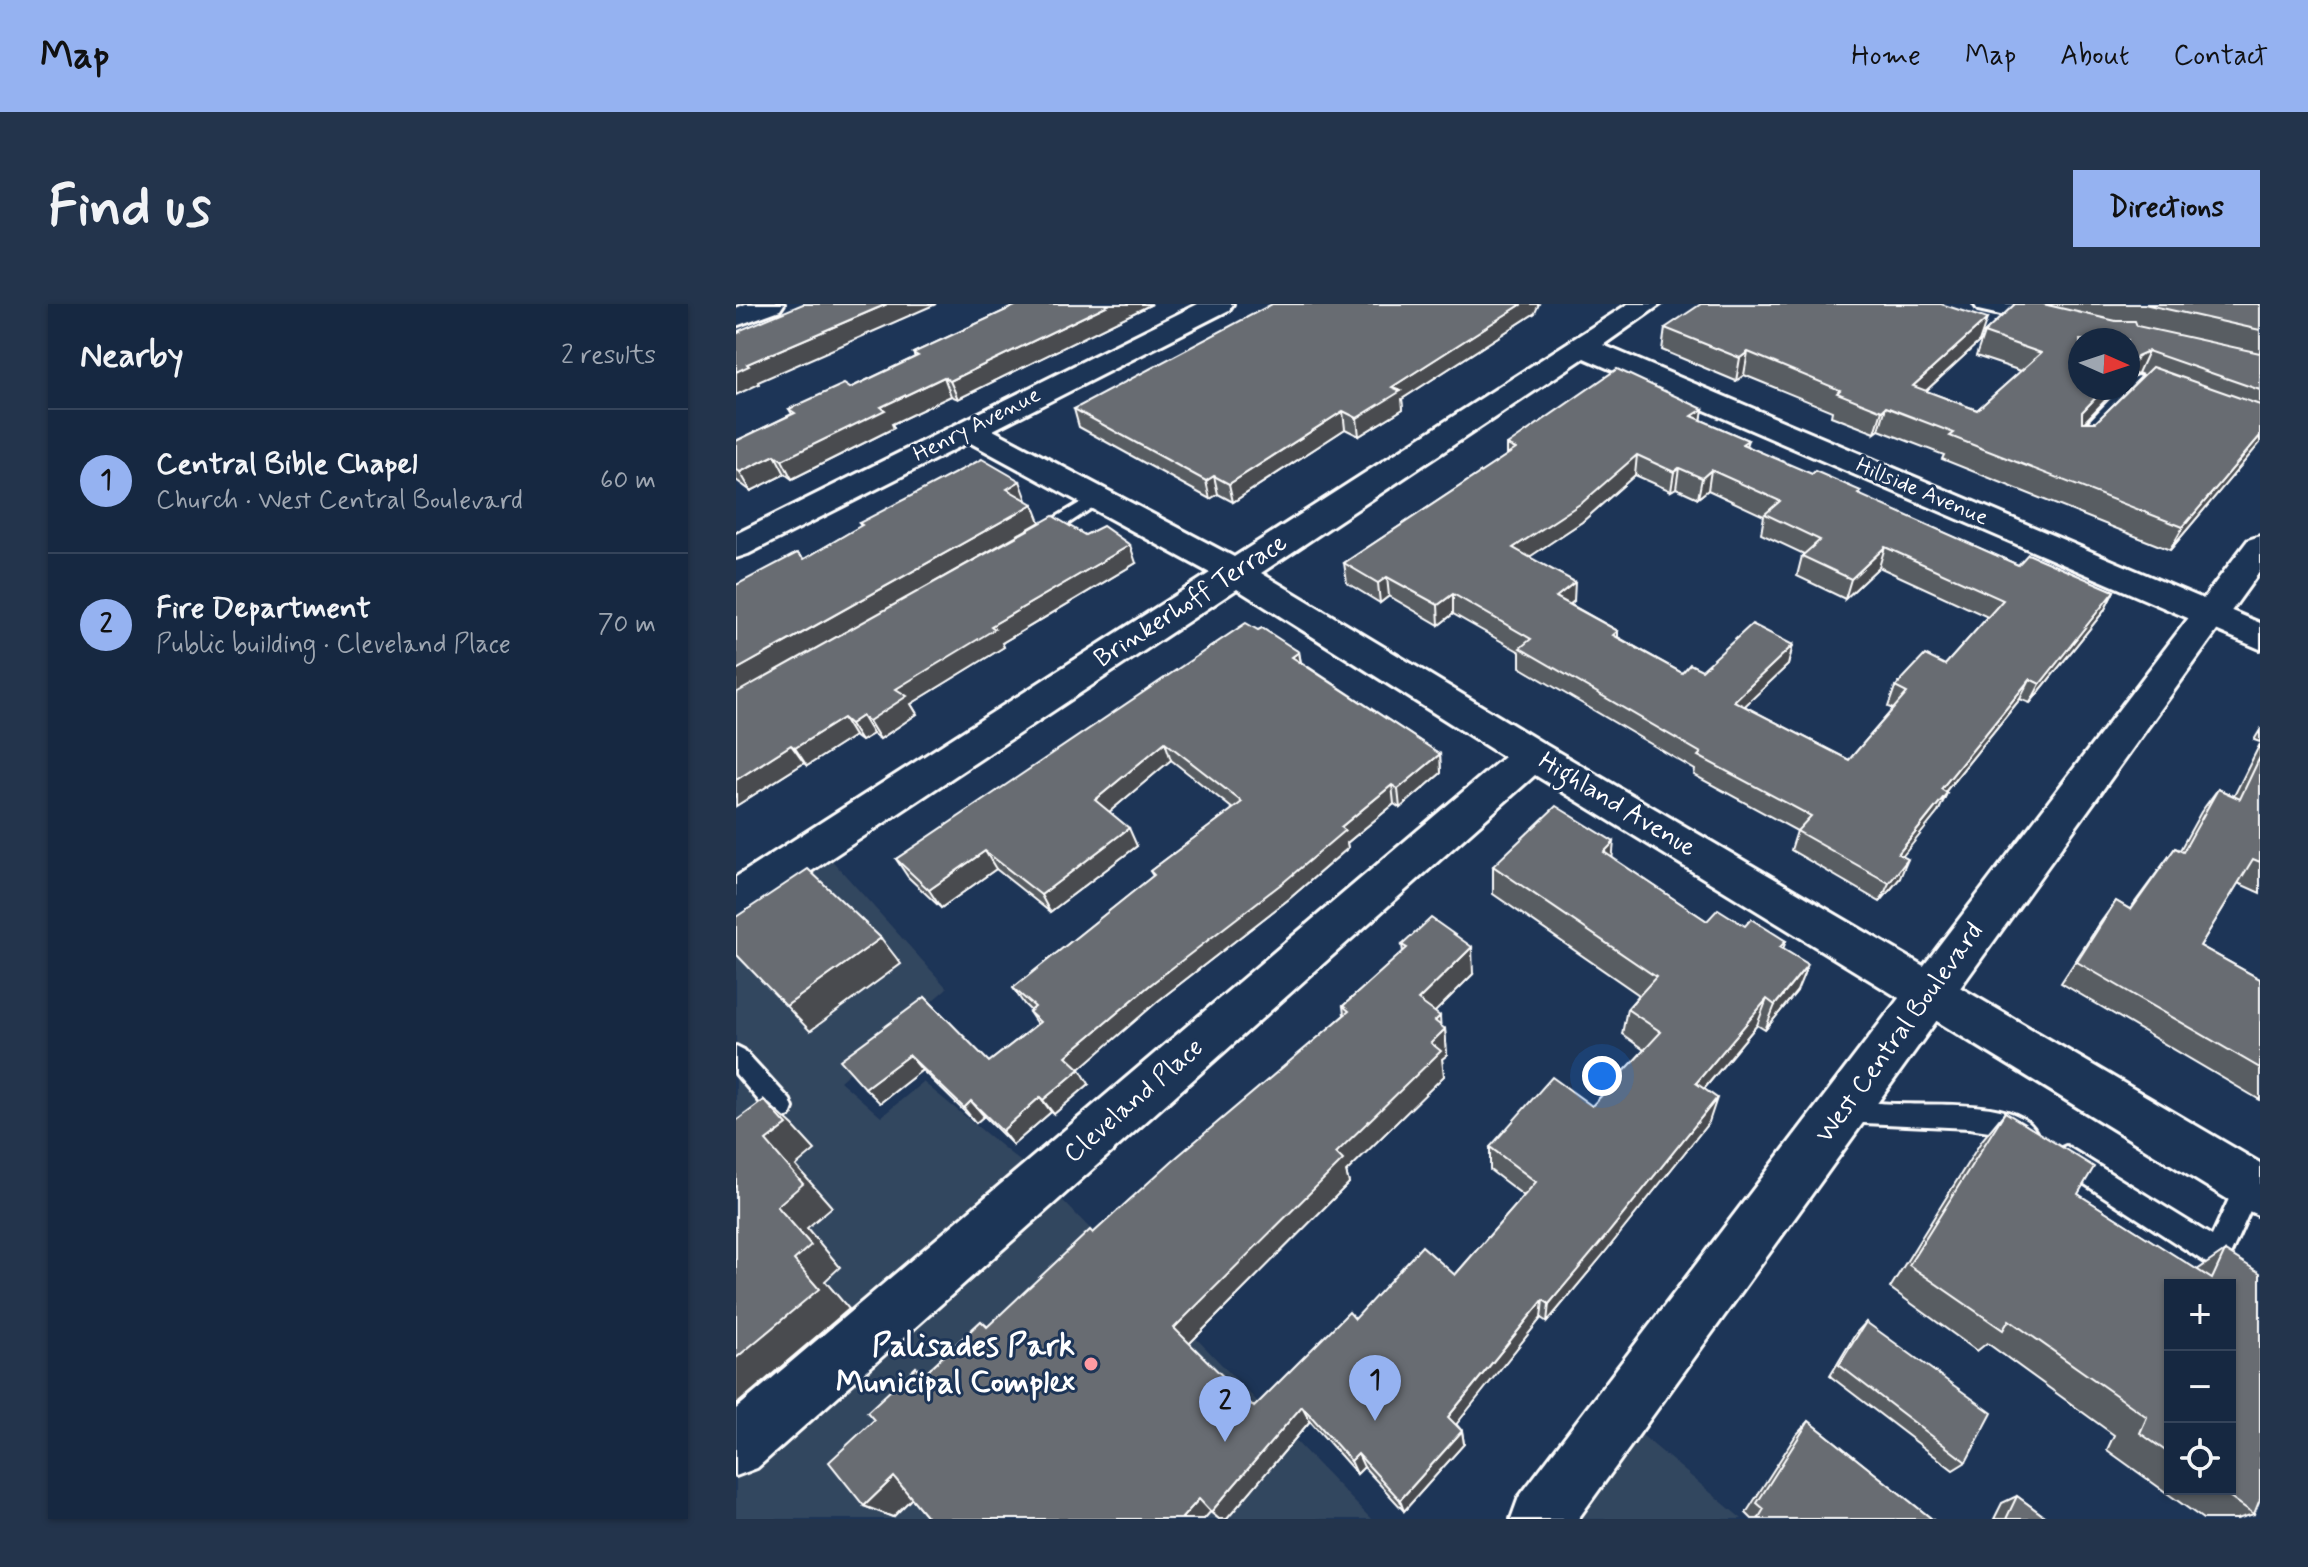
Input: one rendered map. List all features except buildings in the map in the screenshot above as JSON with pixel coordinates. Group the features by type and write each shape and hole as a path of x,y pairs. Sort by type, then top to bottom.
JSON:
{"street":[{"path":"736,318 770,304"},
{"name":"Henry Avenue","path":"736,547 1219,304"},
{"name":"Brinkerhoff Terrace","path":"736,899 1647,304"},
{"path":"1988,304 2089,327"},
{"name":"Hillside Avenue","path":"1583,347 2260,637"},
{"name":"Highland Avenue","path":"968,429 1235,572 1532,755 2254,1187"},
{"name":"West Central Boulevard","path":"1541,1519 2260,547"},
{"name":"Cleveland Place","path":"736,1447 1532,755"}],"lane":[{"path":"2079,440 2137,380 2178,395"},
{"path":"1021,545 1095,499"},
{"path":"736,1057 781,1108"},
{"path":"1843,1111 1914,1116 1966,1115 2008,1123 2217,1255 2254,1187"}],"shaded area":[{"path":"818,845 947,988 840,1081 881,1117 923,1082 1043,1180 1371,1519 736,1519 736,899"},
{"path":"1618,1415 1742,1519 1541,1519"}],"place":[{"name":"Palisades Park Municipal Complex","path":"1091,1364"},
{"name":"Central Bible Chapel","path":"1375,1421"},
{"name":"Fire Department","path":"1225,1442"}]}
